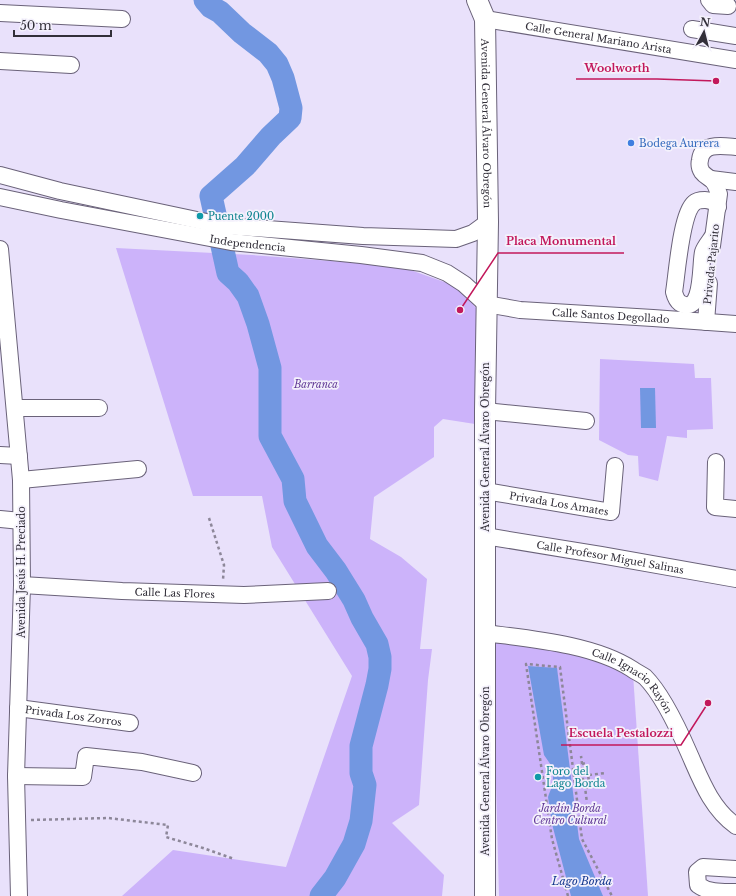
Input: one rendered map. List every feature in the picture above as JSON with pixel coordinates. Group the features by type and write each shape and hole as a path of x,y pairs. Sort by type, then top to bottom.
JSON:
{"main road":[{"name":"Avenida General Álvaro Obregón","path":"477,0 485,19 488,222 485,411 486,896"}],"street":[{"path":"0,0 0,5"},
{"path":"709,0 713,5 728,6"},
{"path":"0,13 122,19"},
{"name":"Calle General Mariano Arista","path":"485,19 726,60"},
{"path":"692,29 736,36"},
{"path":"0,61 71,65"},
{"name":"Privada Pajarito","path":"706,322 713,236 719,194 717,186 701,171 699,162 702,153 707,149 715,146 736,147"},
{"name":"Independencia","path":"0,176 60,191 225,226 363,236 456,240 473,233 488,222"},
{"path":"711,179 736,182"},
{"name":"Independencia","path":"0,197 231,242 361,255 422,263 447,273 464,284 486,304"},
{"path":"713,236 703,251 698,297 692,303 680,303 674,292 685,221 690,208 693,203 698,200 715,202 718,206"},
{"name":"Avenida Jesús H. Preciado","path":"0,249 4,332 15,408 21,480 22,585 16,776 19,896"},
{"name":"Calle Santos Degollado","path":"486,304 520,310 736,324"},
{"path":"15,408 99,408"},
{"path":"485,411 586,421"},
{"path":"0,455 19,456"},
{"path":"716,462 715,507 736,509"},
{"name":"Privada Los Amates","path":"486,491 611,512 615,466"},
{"path":"21,480 138,469"},
{"path":"0,519 21,521"},
{"name":"Calle Profesor Miguel Salinas","path":"485,536 601,554 736,579"},
{"name":"Calle Las Flores","path":"22,585 223,595 328,591"},
{"name":"Calle Ignacio Rayón","path":"485,633 531,639 580,648 620,661 644,677 660,697 677,725 699,778 712,802 727,820 736,826"},
{"name":"Privada Los Zorros","path":"18,708 130,723"},
{"path":"16,776 83,777 86,756 142,762 192,773"},
{"path":"736,869 703,867 697,872 698,885 704,890 716,892 736,892"}],"path":[{"path":"209,518 224,565 223,595"},
{"path":"568,896 552,839 526,664 560,667 582,839 612,896"},
{"path":"581,756 587,803"},
{"path":"582,764 586,763 590,787 585,788"},
{"path":"588,775 604,773"},
{"path":"575,780 584,779"},
{"path":"27,821 108,818 168,825 166,838 203,848 234,860"}],"green space":[{"name":"Barranca","path":"116,248 252,255 399,266 450,284 466,295 479,312 475,424 443,419 434,427 434,457 374,497 370,539 401,557 427,579 420,649 432,649 428,680 419,805 392,823 444,875 442,896 122,896 173,850 286,867 352,676 272,547 262,496 193,496"},
{"path":"600,359 694,364 695,378 711,378 713,429 687,430 687,438 667,436 658,481 639,476 638,456 628,455 599,440"},
{"name":"Jardín Borda Centro Cultural","path":"492,636 566,648 633,674 648,896 499,896"}],"water":[{"path":"640,388 655,388 656,428 641,428"},
{"name":"Lago Borda","path":"528,666 557,668 579,839 603,896 571,896 552,824 548,797 553,784 553,768 544,755"}],"waterway":[{"path":"205,0 211,7 220,12 242,33 268,53 277,64 283,78 291,108 290,118 271,136 245,166 211,196 228,273 238,282 248,296 258,324 270,368 270,436 293,479 295,501 317,546 336,571 354,600 362,618 377,644 380,657 380,669 377,685 361,746 361,773 365,785 361,821 354,844 335,878 321,896"}],"place":[{"name":"Woolworth","path":"716,81"},
{"name":"Bodega Aurrera","path":"631,143"},
{"name":"Puente 2000","path":"200,216"},
{"name":"Placa Monumental","path":"460,310"},
{"name":"Escuela Pestalozzi","path":"708,703"},
{"name":"Foro del Lago Borda","path":"538,777"}]}
